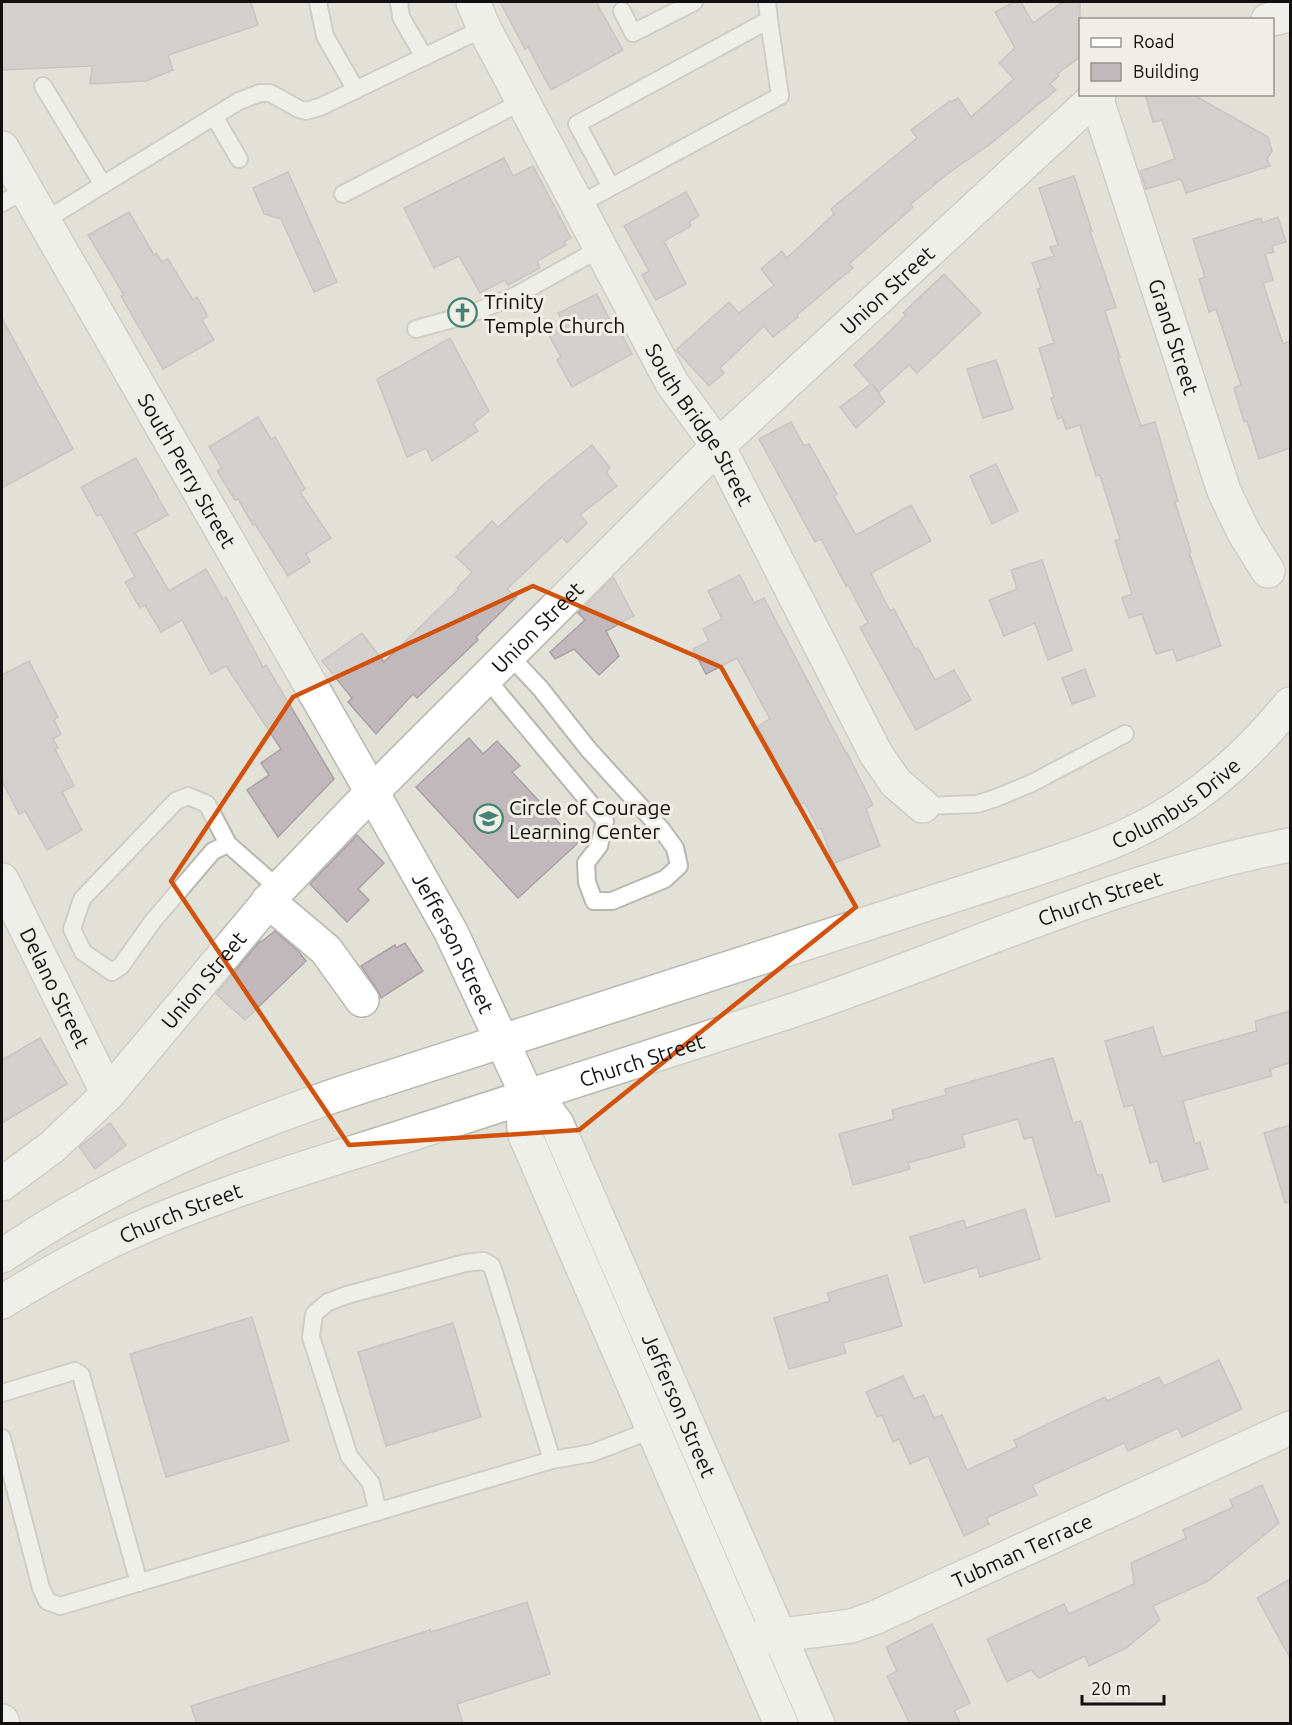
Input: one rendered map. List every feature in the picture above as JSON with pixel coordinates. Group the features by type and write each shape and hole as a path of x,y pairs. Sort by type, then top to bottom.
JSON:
{"main road":[{"name":"South Bridge Street","path":"479,15 672,383 718,446 876,753 896,783 923,806"},
{"path":"1274,19 1290,15"},
{"name":"Union Street","path":"2,1184 52,1147 108,1094 274,895 372,792 718,446 1098,96"},
{"name":"Grand Street","path":"1098,96 1224,490 1244,533 1268,571"},
{"name":"South Perry Street","path":"2,148 14,196 44,221 372,792"},
{"name":"Columbus Drive","path":"503,1041 1039,868 1134,833 1178,808 1238,762 1290,704"},
{"name":"Jefferson Street","path":"372,792 440,911 528,1096 549,1113 557,1124 818,1724"},
{"name":"Church Street","path":"2,1302 81,1257 170,1216 268,1180 812,1004 1121,889 1217,861 1290,845"},
{"name":"Delano Street","path":"2,880 108,1094"},
{"path":"274,895 326,950 362,1000"},
{"path":"2,1256 108,1192 201,1147 317,1101 503,1041"},
{"name":"Jefferson Street","path":"528,1096 523,1109 522,1123 525,1135 781,1724"},
{"name":"Tubman Terrace","path":"745,1640 851,1626 874,1618 1290,1428"}],"lane":[{"path":"318,2 325,36 357,90"},
{"path":"399,2 401,17 424,57"},
{"path":"622,11 633,33 694,2"},
{"path":"578,205 780,96 767,2"},
{"path":"44,221 239,101 260,93 270,93 306,111 320,107 424,57 479,15"},
{"path":"611,187 577,124 769,20"},
{"path":"43,86 104,184"},
{"path":"343,194 523,102"},
{"path":"214,117 239,159"},
{"path":"416,329 466,315 515,296 601,248"},
{"path":"486,678 605,821 599,846 586,863 587,882 594,901 612,901 665,879 679,866 675,848 662,830 589,750 540,688 508,656"},
{"path":"923,806 977,804 996,798 1032,783 1125,734"},
{"path":"228,844 213,851 153,921 121,966 112,972 82,952 72,929 82,899 176,801 188,796 207,804 228,844 274,895"},
{"path":"378,1512 371,1483 349,1456 311,1337 314,1314 328,1302 347,1295 465,1263 484,1260 492,1266 552,1460"},
{"path":"2,1393 75,1371 81,1375 140,1583"},
{"path":"2,1438 41,1587 47,1601 60,1606 552,1460 592,1453 684,1416"}],"highlighted area":[{"path":"533,586 721,667 856,907 579,1130 349,1145 171,881 293,697"}],"building":[{"path":"2,2 251,2 258,25 168,55 173,70 146,81 90,84 92,66 2,70"},
{"path":"500,2 596,2 623,50 551,90 528,47 525,49"},
{"path":"1014,2 1021,2 1033,23 1063,2 1080,2 1079,58 1057,74 1059,76 1050,84 1056,90 989,145 946,175 911,204 913,207 849,264 853,268 797,315 798,317 773,337 764,326 720,368 724,373 709,386 676,350 729,302 739,313 774,285 761,269 782,251 787,258 834,214 831,209 917,138 911,130 950,101 958,98 971,117 1014,79 999,63 1015,48 995,12"},
{"path":"1146,96 1196,96 1268,137 1272,151 1267,159 1270,166 1186,193 1181,179 1146,189 1140,171 1175,159 1162,120 1153,122"},
{"path":"504,158 513,176 533,166 571,238 564,242 566,245 537,261 540,268 508,285 505,280 480,293 459,256 434,268 404,208"},
{"path":"288,172 337,282 314,292 281,219 264,214 253,188"},
{"path":"1074,176 1116,307 1105,311 1120,357 1118,358 1141,426 1155,422 1178,501 1175,502 1191,552 1189,552 1221,646 1177,661 1173,649 1156,654 1142,614 1129,618 1122,598 1132,594 1115,541 1120,539 1100,475 1096,476 1080,425 1066,429 1062,417 1058,419 1051,398 1054,397 1039,348 1054,343 1037,289 1041,288 1032,263 1054,256 1050,247 1058,245 1039,188"},
{"path":"686,192 699,216 689,222 691,226 664,241 686,284 656,300 642,275 649,271 624,226"},
{"path":"129,212 154,255 156,253 162,262 168,259 193,300 197,297 208,316 202,320 214,340 163,369 121,296 124,295 88,235"},
{"path":"1278,217 1286,242 1272,246 1274,252 1265,254 1273,280 1263,283 1283,344 1290,341 1290,448 1259,459 1247,421 1244,422 1234,388 1241,385 1216,309 1209,312 1199,279 1205,277 1193,239 1261,218 1262,223"},
{"path":"944,274 981,313 917,373 909,365 879,392 872,384 885,402 856,428 840,407 871,384 854,365 906,315 903,313"},
{"path":"597,294 614,328 617,326 632,354 572,387 557,360 561,357 547,332 564,324 558,313"},
{"path":"2,318 73,449 2,488"},
{"path":"450,338 489,411 473,424 478,431 432,461 426,448 407,457 377,379"},
{"path":"996,360 1013,409 983,418 967,369"},
{"path":"258,417 271,439 275,437 305,489 300,492 331,538 306,554 310,562 288,576 217,471 222,468 209,447"},
{"path":"791,422 804,446 809,444 837,494 834,496 856,535 911,505 931,541 871,573 890,611 894,609 915,649 918,648 935,680 954,670 971,700 916,730 860,627 868,623 848,585 846,586 821,539 815,542 759,439"},
{"path":"592,445 610,468 606,472 617,486 580,515 587,523 567,543 562,537 507,589 516,597 476,637 478,640 417,698 413,694 376,734 348,702 352,698 322,661 362,633 384,662 459,589 457,588 472,572 456,557 492,521 498,527 550,479"},
{"path":"136,458 168,515 135,533 169,591 206,569 223,599 226,597 263,667 266,665 334,779 278,837 247,790 269,775 261,763 281,749 226,666 211,674 182,620 161,632 145,605 140,608 125,582 135,577 101,514 97,516 81,487"},
{"path":"996,464 1018,511 992,524 970,476"},
{"path":"1042,560 1072,650 1048,660 1035,623 1004,636 989,600 1017,589 1011,570"},
{"path":"740,575 754,603 764,598 847,753 873,805 866,809 880,846 834,863 821,828 818,829 805,803 796,805 785,783 787,782 758,726 770,719 737,658 706,674 693,649 709,641 703,629 722,619 708,591"},
{"path":"613,577 634,616 606,631 619,656 599,675 574,649 555,659 550,652 585,620 578,613"},
{"path":"29,661 58,717 54,720 61,734 53,739 58,748 55,749 74,786 62,792 82,830 47,850 25,811 19,814 2,781 2,675"},
{"path":"1085,669 1095,696 1072,704 1062,678"},
{"path":"469,738 483,754 497,741 520,766 512,772 578,843 518,898 416,787"},
{"path":"357,835 384,863 358,889 369,900 347,922 310,884"},
{"path":"275,931 306,961 245,1020 216,994 260,941"},
{"path":"405,943 423,971 381,998 361,966 395,945 396,948"},
{"path":"1290,1011 1290,1063 1270,1069 1272,1076 1183,1101 1195,1144 1200,1142 1208,1169 1163,1182 1157,1161 1150,1163 1133,1105 1124,1107 1105,1041 1153,1027 1162,1057 1257,1031 1255,1021"},
{"path":"40,1038 67,1084 2,1123 2,1060"},
{"path":"1053,1058 1073,1123 1081,1121 1097,1175 1102,1174 1110,1201 1056,1217 1032,1137 1024,1139 1018,1119 962,1135 965,1147 908,1163 910,1169 853,1185 839,1134 894,1119 892,1110 946,1095 945,1089"},
{"path":"110,1123 126,1145 95,1169 79,1147"},
{"path":"1290,1125 1290,1202 1285,1203 1264,1133"},
{"path":"1025,1209 1040,1259 980,1277 977,1267 924,1283 910,1237 964,1220 966,1228"},
{"path":"887,1275 902,1326 843,1343 846,1353 789,1369 774,1318 830,1301 827,1293"},
{"path":"252,1317 289,1441 166,1477 130,1354"},
{"path":"453,1323 481,1417 386,1446 358,1352"},
{"path":"1219,1360 1242,1409 1182,1437 1178,1428 1128,1451 1124,1443 1032,1485 1037,1495 986,1518 989,1524 964,1536 928,1456 910,1464 899,1439 893,1442 882,1415 877,1417 866,1392 903,1376 914,1399 924,1395 934,1418 942,1415 967,1470 1017,1447 1014,1440 1105,1397 1107,1401 1159,1377 1164,1386"},
{"path":"1262,1485 1279,1523 1208,1581 1153,1606 1160,1620 1126,1648 1089,1666 1085,1656 1039,1678 1031,1670 1007,1682 987,1639 1064,1604 1069,1614 1134,1584 1131,1563 1186,1538 1183,1530 1233,1507 1230,1500"},
{"path":"1290,1579 1290,1658 1257,1598"},
{"path":"527,1602 550,1674 457,1704 463,1724 197,1724 191,1706 430,1630 431,1632"},
{"path":"932,1624 970,1703 954,1711 961,1724 910,1724 887,1676 897,1671 886,1647"}],"place":[{"name":"Trinity Temple Church","path":"463,313"},
{"name":"Circle of Courage Learning Center","path":"488,819"}]}
